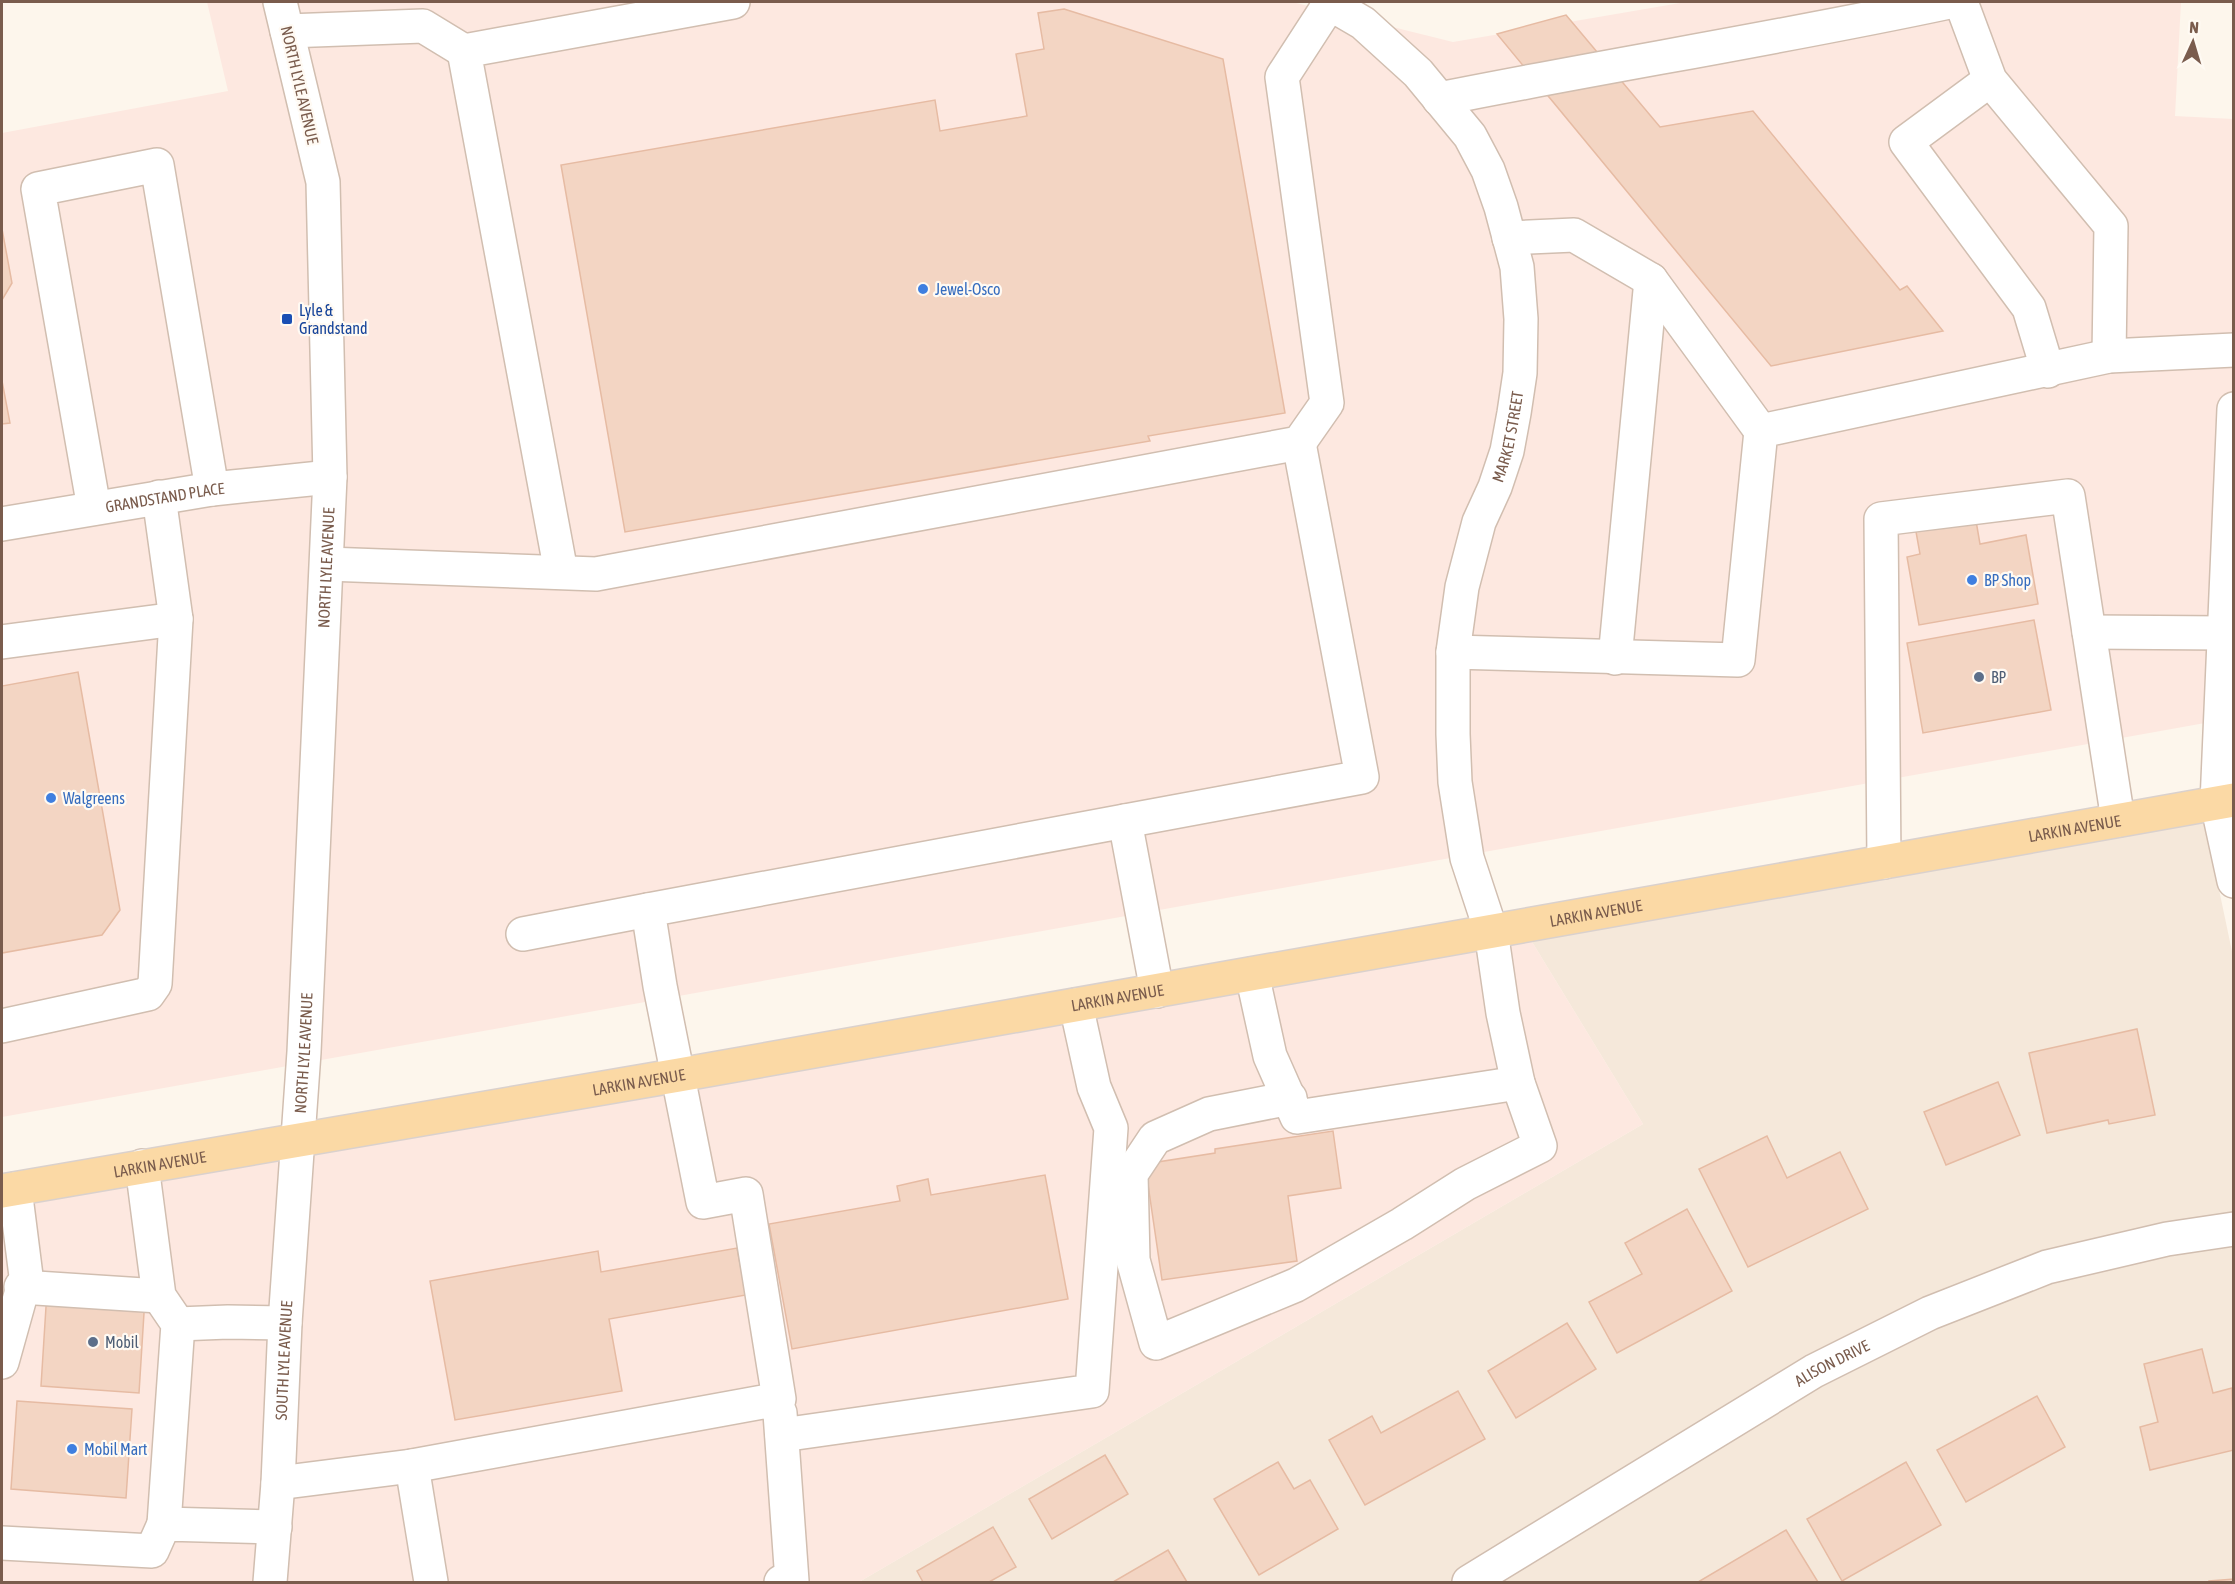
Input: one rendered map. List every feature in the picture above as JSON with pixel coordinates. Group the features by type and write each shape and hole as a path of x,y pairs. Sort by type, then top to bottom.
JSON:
{"main road":[{"name":"LARKIN AVENUE","path":"8,1190 679,1075 2225,802"}],"street":[{"path":"284,16 423,26 464,51 733,2"},
{"path":"327,564 596,574 1299,443 1327,403 1282,77 1328,2"},
{"name":"MARKET STREET","path":"1294,1108 1209,1114 1155,1138 1131,1174 1133,1260 1156,1343 1296,1285 1402,1224 1465,1184 1540,1146 1518,1083 1503,1013 1491,931 1467,858 1455,782 1453,652 1461,587 1469,555 1479,522 1495,487 1507,451 1514,413 1520,373 1521,319 1517,267 1488,170 1470,136 1418,73 1364,24 1328,2"},
{"path":"1439,99 1592,68 1949,2"},
{"path":"1961,2 1990,80 2111,226 2109,356"},
{"name":"NORTH LYLE AVENUE","path":"284,16 323,182 330,477 298,1140"},
{"path":"464,51 561,572"},
{"path":"1990,80 1906,142 2029,308 2048,370"},
{"path":"94,508 38,189 157,165 212,489"},
{"path":"1453,652 1738,660 1761,431 1651,279 1574,235 1509,238"},
{"path":"1615,658 1651,279"},
{"path":"1761,431 2109,356 2234,350"},
{"path":"2234,409 2224,633 2225,802 2234,881"},
{"path":"523,934 1362,777 1299,443"},
{"name":"GRANDSTAND PLACE","path":"2,524 212,489 330,477"},
{"path":"1884,862 1881,519 2068,496 2118,820"},
{"path":"2,1026 148,994 155,984 176,619 159,497"},
{"path":"2,642 176,619"},
{"path":"2089,632 2224,633"},
{"path":"1125,821 1157,990"},
{"path":"648,910 660,986 703,1202 746,1194 779,1399 792,1581 781,1582"},
{"path":"1252,974 1270,1056 1294,1108 1518,1083"},
{"path":"782,1435 1092,1391 1111,1128 1094,1087 1076,1005"},
{"name":"SOUTH LYLE AVENUE","path":"270,1582 298,1140"},
{"path":"2,1543 152,1551 164,1524 178,1324 159,1296 142,1166"},
{"path":"2,1362 21,1287 26,1276 8,1190"},
{"name":"ALISON DRIVE","path":"1469,1582 1814,1371 1930,1313 2047,1267 2167,1239 2234,1229"},
{"path":"21,1287 159,1296"},
{"path":"178,1324 285,1323"},
{"path":"278,1483 412,1466 779,1399"},
{"path":"412,1466 431,1582"},
{"path":"164,1524 275,1527"}],"shaded area":[{"path":"207,2 1292,2 1453,42 1686,2 2181,2 2175,116 2233,119 2233,718 2,1117 2,133 228,91"},
{"path":"2204,818 2234,961 2233,1582 859,1582 1643,1124 1526,932"},
{"path":"1526,932 1643,1124 859,1582 2,1582 2,1206"}],"building":[{"name":"Jewel-Osco","path":"1064,9 1223,59 1285,413 1148,436 1150,441 625,532 561,165 935,100 940,131 1027,116 1016,54 1044,49 1038,13"},
{"path":"1566,15 1660,127 1753,111 1900,290 1907,286 1943,331 1771,366 1497,34"},
{"path":"2,229 12,283 2,300"},
{"path":"2,381 10,423 2,424"},
{"name":"BP Shop","path":"1975,515 1980,544 2026,535 2038,604 1919,625 1907,557 1920,554 1915,526"},
{"name":"BP","path":"2034,620 2051,710 1923,733 1907,643"},
{"name":"Walgreens","path":"78,672 120,910 102,935 2,953 2,686"},
{"path":"2137,1029 2155,1115 2109,1124 2108,1120 2047,1133 2029,1053"},
{"path":"1998,1082 2020,1135 1946,1165 1924,1112"},
{"path":"1333,1131 1341,1188 1288,1196 1297,1261 1162,1280 1145,1164 1215,1153 1215,1149"},
{"path":"1767,1136 1787,1178 1840,1152 1868,1209 1748,1267 1699,1169"},
{"path":"1045,1175 1068,1299 792,1349 769,1224 900,1201 897,1186 928,1179 931,1195"},
{"path":"1687,1209 1732,1291 1617,1353 1589,1302 1642,1274 1625,1243"},
{"path":"737,1248 746,1295 609,1319 622,1391 455,1420 430,1281 598,1251 601,1272"},
{"name":"Mobil","path":"47,1291 145,1297 139,1393 41,1386"},
{"path":"1567,1323 1596,1369 1516,1418 1488,1371"},
{"path":"2202,1349 2213,1393 2232,1388 2234,1450 2150,1470 2140,1427 2158,1422 2144,1364"},
{"path":"1458,1391 1485,1439 1365,1505 1329,1440 1372,1416 1381,1433"},
{"path":"2037,1396 2065,1447 1966,1502 1937,1450"},
{"name":"Mobil Mart","path":"17,1401 132,1409 126,1498 11,1489"},
{"path":"1105,1455 1128,1494 1052,1539 1029,1499"},
{"path":"1278,1462 1294,1489 1310,1480 1338,1529 1259,1575 1214,1499"},
{"path":"1906,1462 1941,1525 1842,1581 1807,1519"},
{"path":"993,1527 1016,1567 989,1582 923,1582 917,1571"},
{"path":"1786,1530 1818,1582 1698,1582"},
{"path":"1168,1550 1187,1582 1113,1582"},
{"path":"2234,1579 2234,1582 2209,1582 2209,1581"}],"place":[{"name":"Jewel-Osco","path":"923,289"},
{"name":"Lyle & Grandstand","path":"287,319"},
{"name":"BP Shop","path":"1972,580"},
{"name":"BP","path":"1979,677"},
{"name":"Walgreens","path":"51,798"},
{"name":"Mobil","path":"93,1342"},
{"name":"Mobil Mart","path":"72,1449"}]}
